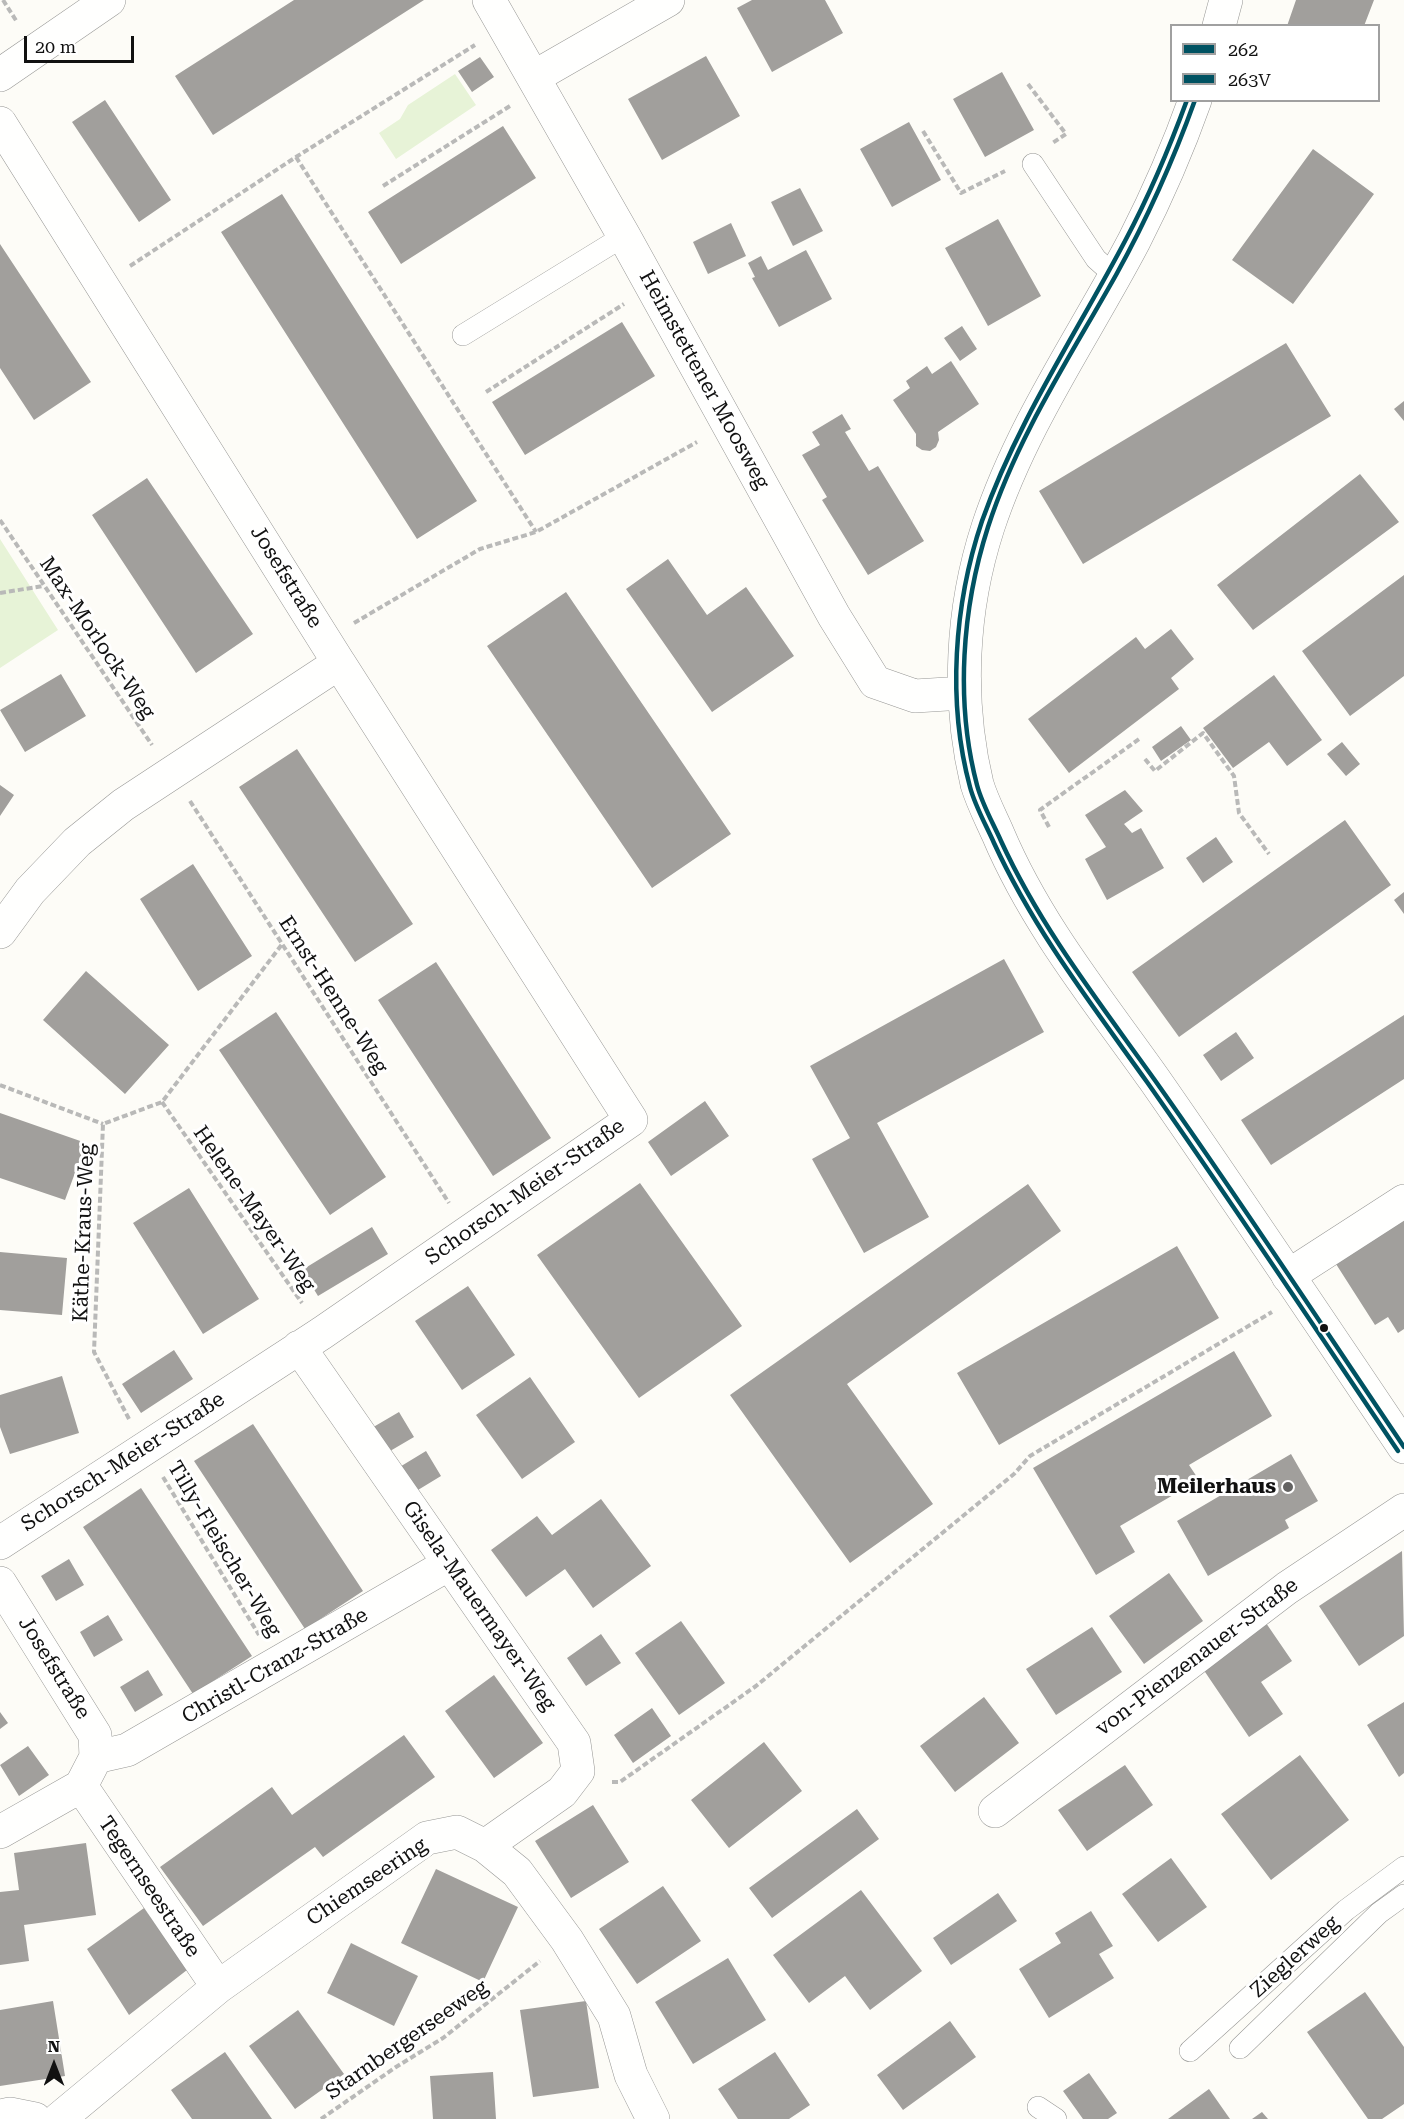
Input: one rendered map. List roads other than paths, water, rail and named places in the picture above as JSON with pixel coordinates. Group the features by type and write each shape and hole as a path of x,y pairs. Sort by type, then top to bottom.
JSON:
{"street":[{"path":"0,75 109,0"},
{"path":"536,83 668,0"},
{"path":"1220,24 1226,0"},
{"name":"Heimstettener Moosweg","path":"496,13 624,236 834,616 875,682 915,696 963,693"},
{"path":"1194,102 1171,160 1114,275 1044,398 1006,480 987,529 965,633 963,693 978,787 1016,876 1038,916 1295,1285 1404,1447"},
{"name":"Josefstraße","path":"0,123 332,651"},
{"path":"0,932 30,891 77,842 123,805 171,773 332,651"},
{"name":"Schorsch-Meier-Straße","path":"0,1543 311,1340 631,1120 332,651"},
{"path":"1295,1285 1404,1201"},
{"name":"Gisela-Mauermayer-Weg","path":"311,1340 449,1564 574,1743 578,1771 562,1792 485,1846"},
{"name":"von-Pienzenauer-Straße","path":"995,1811 1287,1588 1404,1510"},
{"name":"Christl-Cranz-Straße","path":"96,1757 127,1750 449,1564"},
{"name":"Josefstraße","path":"0,1583 95,1735 96,1757"},
{"path":"0,1832 81,1786 96,1757"},
{"name":"Tegernseestraße","path":"81,1786 218,1987"},
{"name":"Chiemseering","path":"59,2119 218,1987 427,1838 457,1832 485,1846 517,1872 567,1940 614,2016 631,2075 653,2119"},
{"path":"0,2116 10,2114 35,2119"}],"lane":[{"path":"1033,164 1096,259 1114,275"},
{"path":"463,335 624,236"},
{"name":"Zieglerweg","path":"1190,2051 1346,1910 1404,1867"},
{"path":"1240,2048 1379,1913 1404,1895"},
{"path":"1038,2107 1056,2119"}],"place":[{"name":"Meilerhaus","path":"1288,1487"}]}
